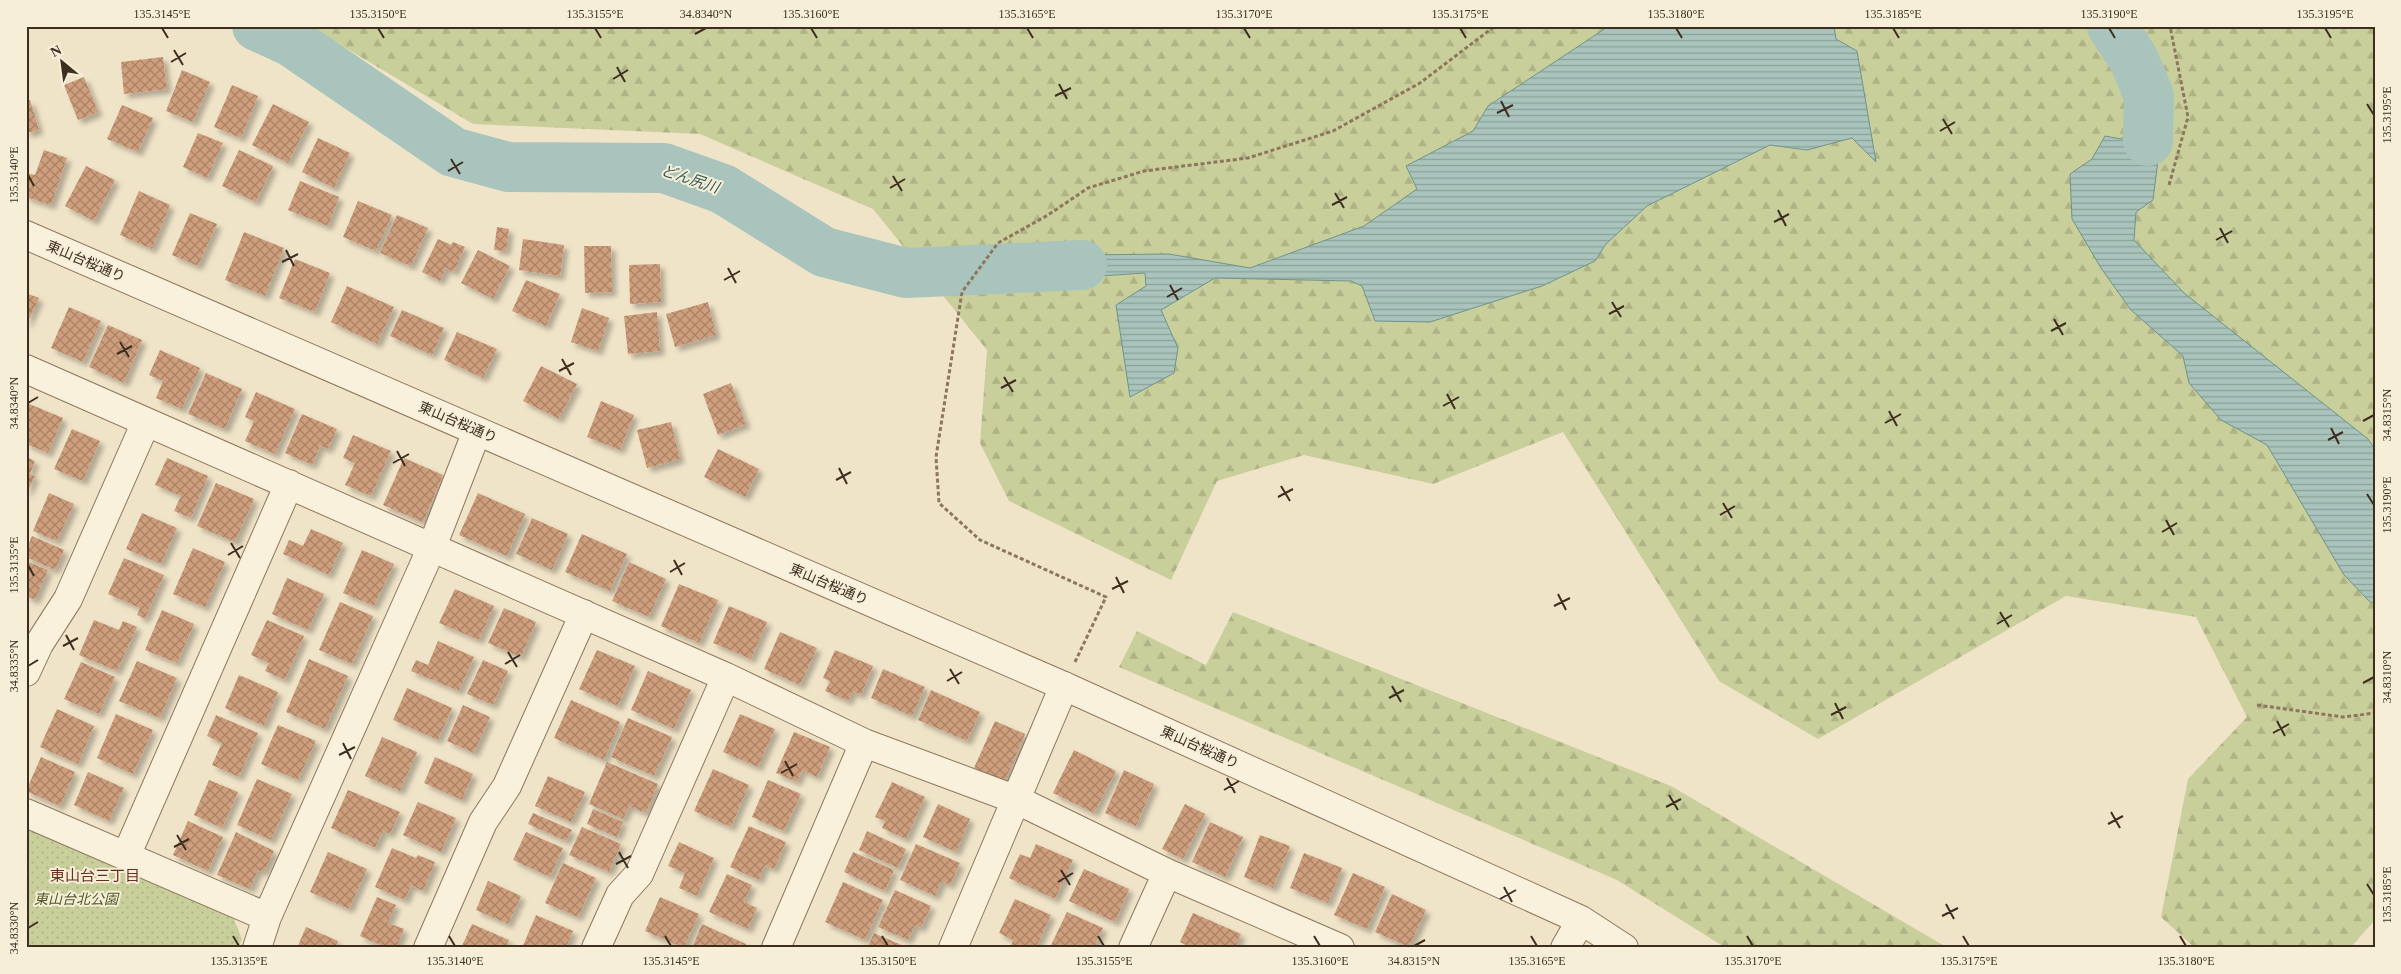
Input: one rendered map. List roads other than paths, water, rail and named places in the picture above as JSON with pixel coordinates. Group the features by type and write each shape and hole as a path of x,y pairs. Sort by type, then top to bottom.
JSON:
{"street":[{"name":"東山台桜通り","path":"26,235 1064,686 1581,920 1624,948"},
{"path":"26,369 726,677 864,743 1017,800 1167,873 1340,948"},
{"path":"26,672 39,644 68,598 146,422"},
{"path":"258,948 267,917 432,547 477,431"},
{"path":"126,856 289,484"},
{"path":"428,948 483,822 507,786 584,614"},
{"path":"596,948 620,895 639,874 726,677"},
{"path":"953,948 1064,686"},
{"path":"776,948 864,743"},
{"path":"26,813 267,917"},
{"path":"1133,948 1167,873"},
{"path":"1565,948 1581,920"}],"water":[{"path":"1609,26 1834,26 1836,39 1857,51 1876,162 1852,138 1807,150 1770,145 1647,206 1606,244 1595,261 1542,286 1430,322 1375,321 1362,286 1351,281 1215,278 1161,310 1178,348 1174,373 1130,397 1116,305 1146,286 1145,273 1085,277 1080,255 1169,254 1250,268 1364,226 1417,189 1406,166 1473,131 1488,106"},
{"path":"2133,131 2159,152 2153,200 2136,212 2134,240 2184,293 2368,439 2375,449 2375,601 2371,603 2344,575 2267,445 2221,420 2189,383 2183,356 2130,309 2101,268 2072,219 2070,174 2092,159 2105,136 2121,139"}],"waterway":[{"name":"どん尻川","path":"257,26 292,42 453,152 508,167 664,168 723,189 824,252 906,273 1082,265"},
{"name":"どん尻川","path":"2112,26 2134,60 2149,96 2148,141"}],"district":[{"name":"東山台三丁目","path":"95,876"}],"park label":[{"name":"東山台北公園","path":"76,899"}]}
